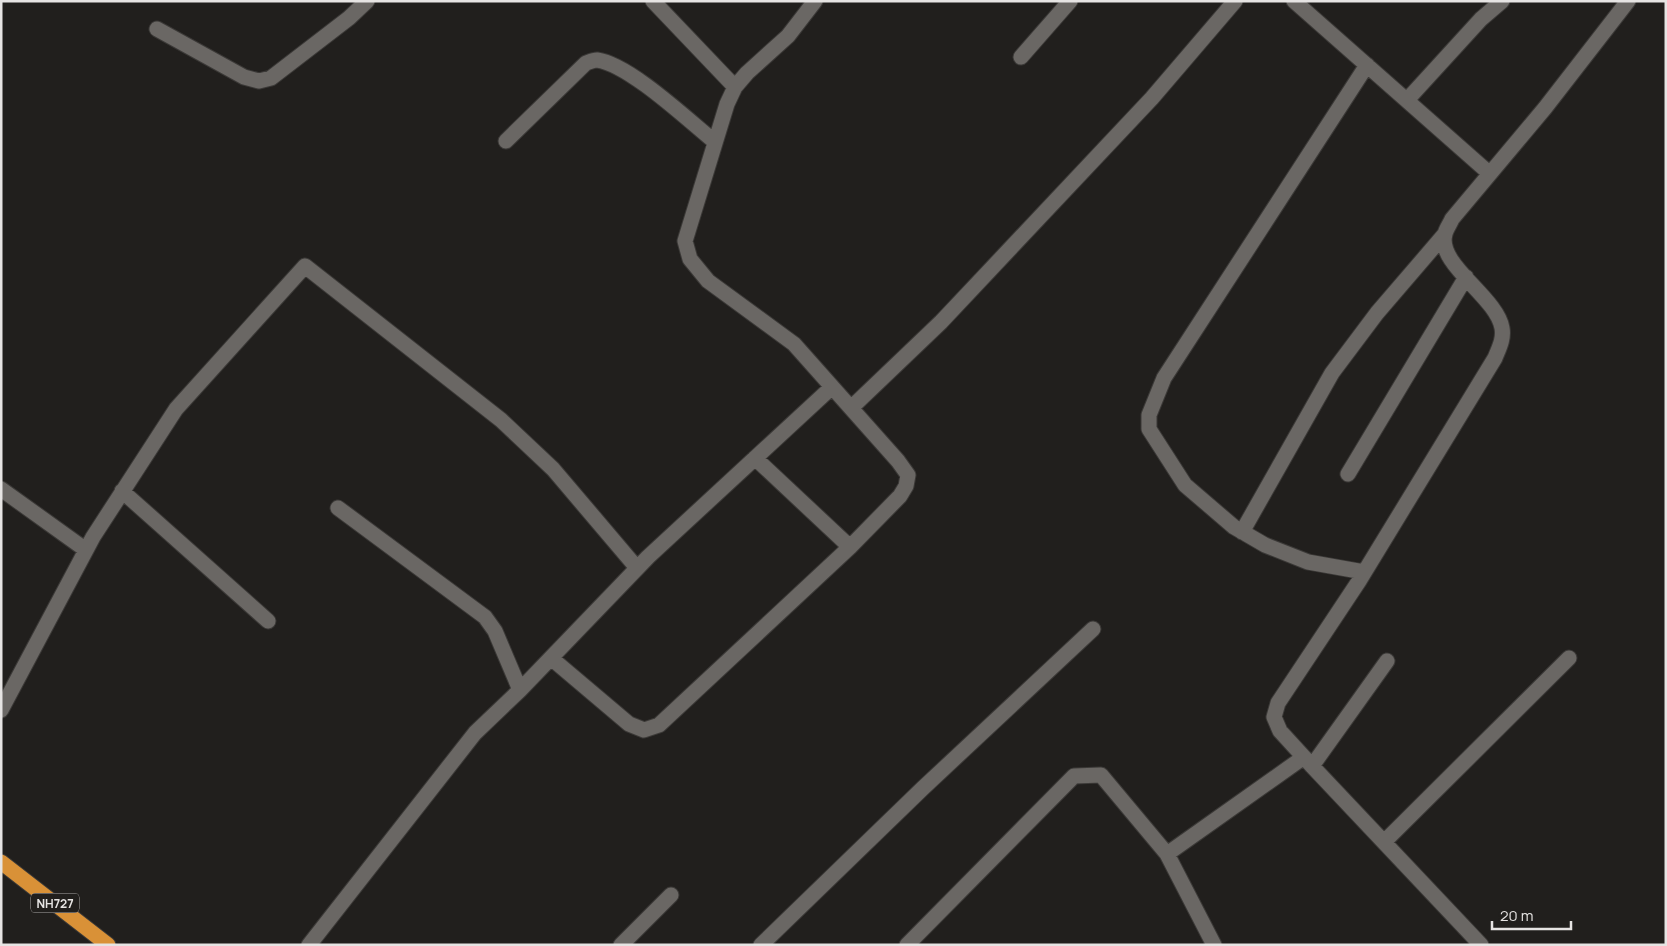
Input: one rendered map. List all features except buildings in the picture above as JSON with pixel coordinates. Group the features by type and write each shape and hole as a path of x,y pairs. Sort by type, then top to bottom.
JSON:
{"highway":[{"name":"NH727","path":"1,862 108,945"}],"street":[{"path":"157,29 244,77 259,81 271,78 350,18 367,1"},
{"path":"653,1 736,87"},
{"path":"551,658 629,724 644,730 659,725 850,547 900,496 906,486 908,475 898,460 794,344 708,281 690,259 685,242 687,228 727,104 736,87 747,73 788,36 815,1"},
{"path":"1021,58 1070,1"},
{"path":"851,408 941,322 1152,98 1235,1"},
{"path":"1294,1 1490,173"},
{"path":"1407,100 1481,20 1502,1"},
{"path":"1242,532 1332,373 1377,313 1444,235 1452,220 1546,108 1628,1"},
{"path":"506,141 586,63 596,60 616,67 636,78 715,142"},
{"path":"1361,576 1297,558 1265,545 1234,527 1185,485 1149,429 1149,415 1164,378 1367,65"},
{"path":"1444,235 1446,252 1497,312 1502,328 1501,343 1496,358 1361,576 1278,703 1274,716 1280,731 1481,945"},
{"path":"1,710 86,550 176,409 305,266 501,420 553,469 637,568"},
{"path":"1348,474 1466,277"},
{"path":"308,945 474,733 520,690 637,568 832,387"},
{"path":"755,458 850,547"},
{"path":"1,489 86,550"},
{"path":"122,491 268,622"},
{"path":"338,508 485,617 495,631 520,690"},
{"path":"761,945 923,788 1093,629"},
{"path":"1384,842 1569,658"},
{"path":"1166,854 1308,761 1387,661"},
{"path":"907,945 1074,776 1101,775 1166,854 1214,945"},
{"path":"621,945 671,895"}]}
